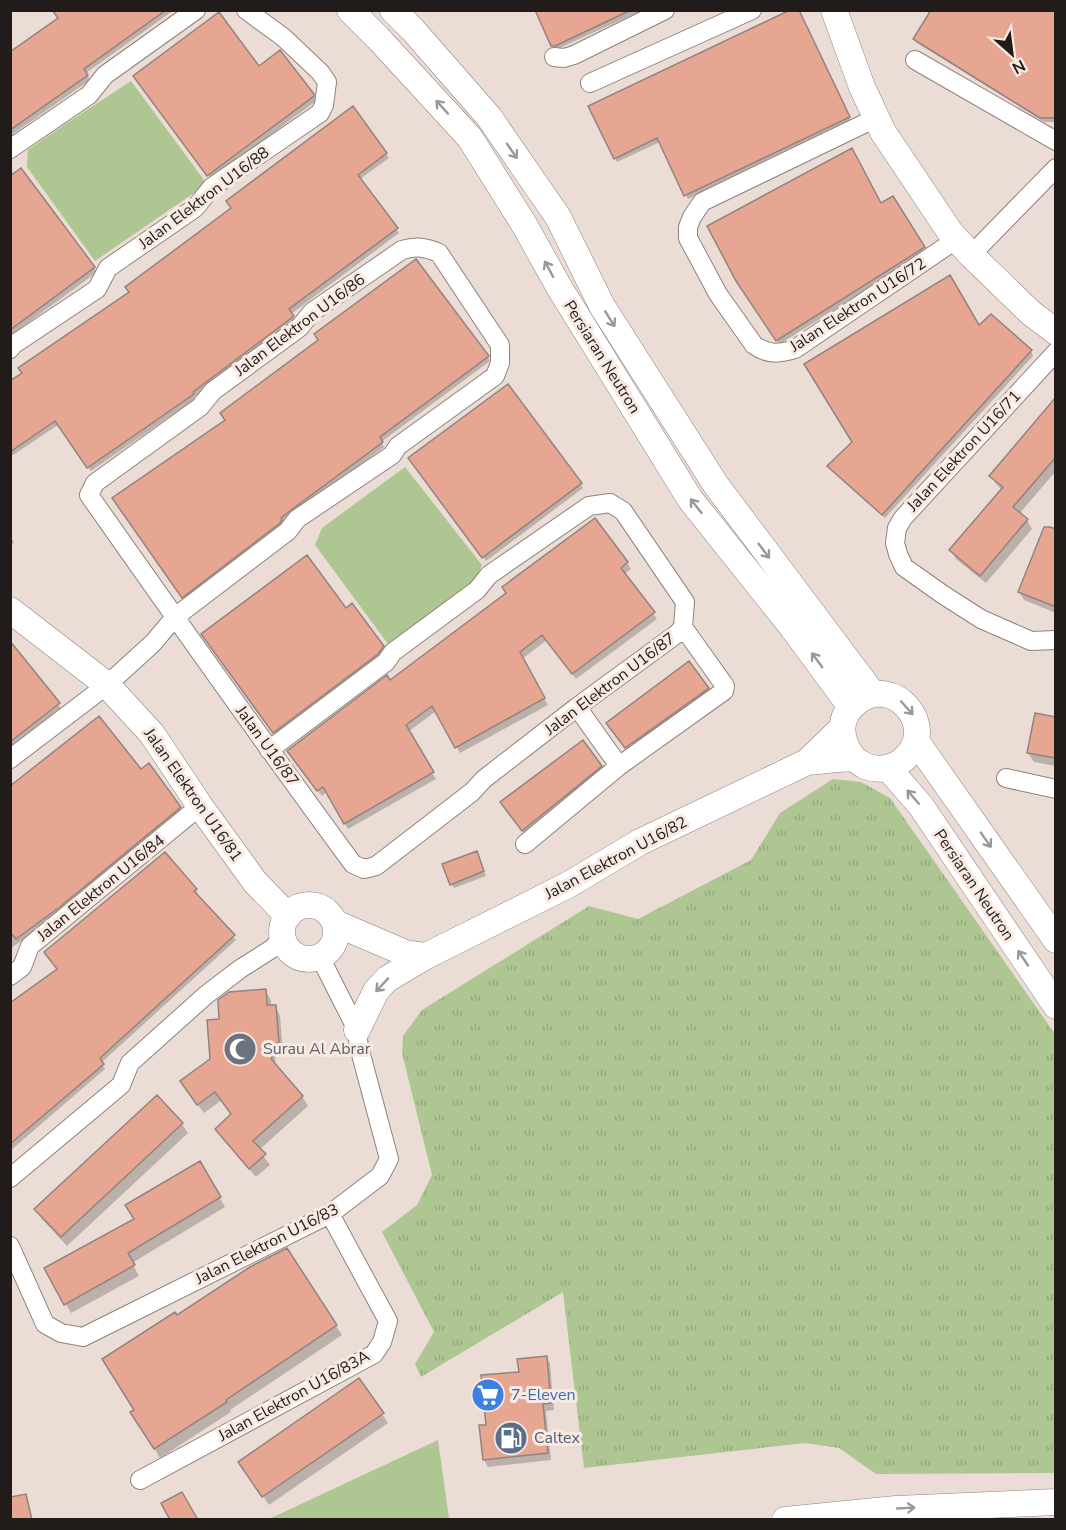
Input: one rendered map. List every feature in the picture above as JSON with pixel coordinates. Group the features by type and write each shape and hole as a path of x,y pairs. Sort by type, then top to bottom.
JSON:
{"street":[{"path":"10,149 89,94 105,75 196,10"},
{"name":"Jalan Elektron U16/88","path":"10,349 97,289 108,268 195,208 212,187 320,113 324,105 327,82 320,72 283,37 246,10"},
{"name":"Persiaran Neutron","path":"350,10 470,138 690,499 792,627 847,717"},
{"name":"Persiaran Neutron","path":"393,10 489,117 558,218 602,306 716,485 873,694"},
{"path":"554,57 564,58 574,55 665,10"},
{"path":"590,83 752,10"},
{"path":"834,10 862,87 883,132 950,232 1031,313 1056,332"},
{"path":"915,60 1056,141"},
{"name":"Jalan Elektron U16/72","path":"876,118 702,202 692,217 688,227 688,238 718,294 754,345 762,351 771,353 795,349 964,247 1056,168"},
{"name":"Jalan Elektron U16/86","path":"107,685 153,643 175,617 288,531 297,519 392,454 398,446 495,376 500,363 500,345 439,253 414,247 402,250 312,312 299,328 213,391 200,407 95,483 89,495 175,617"},
{"name":"Jalan Elektron U16/71","path":"1056,352 903,518 897,528 895,543 904,567 981,619 1032,641 1056,640"},
{"name":"Jalan Elektron U16/87","path":"269,750 386,662 393,652 477,590 489,575 589,506 610,503 623,511 685,602 683,627 484,779 472,792 376,866 364,868"},
{"name":"Jalan Elektron U16/81","path":"10,610 107,685 152,734 200,806 286,926"},
{"name":"Jalan U16/87","path":"175,617 353,864 364,868"},
{"path":"525,844 619,766 725,688 683,627"},
{"path":"10,759 107,685"},
{"path":"807,762 847,717 865,697 873,694 886,694 898,698 908,706 916,722 916,741 906,758 897,764 888,768 876,769 864,765 854,759 846,749 843,739 847,717"},
{"path":"577,707 619,766"},
{"name":"Persiaran Neutron","path":"916,741 1056,940"},
{"path":"807,762 854,759"},
{"name":"Jalan Elektron U16/82","path":"357,1030 376,991 387,979 426,956 568,885 640,842 807,762"},
{"name":"Persiaran Neutron","path":"888,768 921,806 1056,1006"},
{"path":"1006,778 1056,789"},
{"name":"Jalan Elektron U16/84","path":"10,976 22,967 30,946 200,806"},
{"path":"10,1178 121,1085 130,1063 206,995 273,948 294,910 310,906 318,907 331,916 329,941 312,959 296,956 285,944 286,926"},
{"path":"329,941 426,956"},
{"name":"Jalan Elektron U16/83","path":"10,1246 45,1324 61,1333 83,1337 330,1214 380,1176 389,1159 359,1047 357,1030 338,991 329,941"},
{"name":"Jalan Elektron U16/83A","path":"140,1480 374,1354 382,1342 388,1321 330,1214"},
{"path":"785,1520 896,1509 1056,1502"}],"green space":[{"path":"131,81 207,184 95,261 27,167 28,150"},
{"path":"405,467 482,565 476,578 391,648 315,545 322,528"},
{"path":"833,779 861,782 890,798 1055,1034 1055,1473 876,1474 839,1448 805,1443 584,1468 563,1292 421,1377 415,1364 434,1332 382,1232 417,1205 432,1175 402,1053 403,1036 422,1010 589,906 638,919 751,860 780,813"},
{"path":"438,1440 449,1519 269,1519"}],"building":[{"path":"52,10 166,10 84,69 88,75 10,130 10,52 58,18"},
{"path":"535,10 631,10 551,46"},
{"path":"790,10 799,10 850,117 684,196 657,138 614,159 588,106"},
{"path":"931,10 1056,10 1056,118 1040,118 913,39"},
{"path":"219,12 259,66 280,50 314,96 207,176 133,76"},
{"path":"353,106 387,153 358,175 398,228 289,309 294,316 193,392 194,394 87,468 55,421 10,452 10,381 22,373 18,368 129,292 125,287 231,208 226,201"},
{"path":"852,148 881,203 893,196 925,247 776,341 736,281 707,226"},
{"path":"21,168 95,267 10,330 10,176"},
{"path":"416,259 489,356 380,437 383,442 291,510 281,518 280,523 182,598 112,498 225,420 220,413 318,340 314,334"},
{"path":"950,275 979,325 991,314 1032,350 882,515 827,466 852,442 804,364"},
{"path":"508,384 582,483 482,558 408,458"},
{"path":"1056,397 1056,457 1013,507 1028,519 980,576 949,550 1003,487 989,476"},
{"path":"595,518 628,562 621,568 655,612 572,674 542,635 520,652 545,698 455,748 432,706 406,725 434,772 344,824 323,787 317,791 287,751 387,675 390,680 506,593 502,587"},
{"path":"1044,527 1056,529 1056,607 1018,592"},
{"path":"307,555 346,608 352,603 384,646 378,654 273,733 201,634"},
{"path":"10,641 60,703 10,742"},
{"path":"689,661 709,688 625,748 606,723"},
{"path":"1035,713 1056,717 1056,758 1027,753"},
{"path":"99,716 141,769 149,763 181,807 61,906 16,939 10,932 10,786"},
{"path":"583,740 602,766 522,831 500,802"},
{"path":"477,851 484,871 450,885 442,864"},
{"path":"165,852 197,889 194,891 235,935 100,1058 104,1064 10,1144 10,1003 57,969 44,952"},
{"path":"266,989 267,1005 276,1005 279,1043 270,1044 272,1060 303,1096 253,1141 266,1154 249,1169 215,1129 231,1114 215,1092 197,1105 180,1081 210,1059 207,1020 219,1019 218,1000 229,992"},
{"path":"157,1095 183,1123 61,1237 34,1209"},
{"path":"200,1161 221,1197 128,1253 135,1265 64,1305 44,1268 134,1219 125,1205"},
{"path":"287,1248 337,1325 226,1400 227,1402 154,1449 130,1412 134,1410 102,1359 175,1312 177,1315 250,1267"},
{"path":"547,1356 551,1403 543,1404 548,1453 483,1460 479,1425 486,1425 481,1375 519,1372 517,1359"},
{"path":"359,1378 384,1413 262,1497 238,1462"},
{"path":"182,1492 198,1520 170,1520 161,1503"},
{"path":"26,1494 32,1520 10,1520 10,1497"}],"place":[{"name":"Surau Al Abrar","path":"240,1049"},
{"name":"7-Eleven","path":"488,1395"},
{"name":"Caltex","path":"511,1438"}]}
